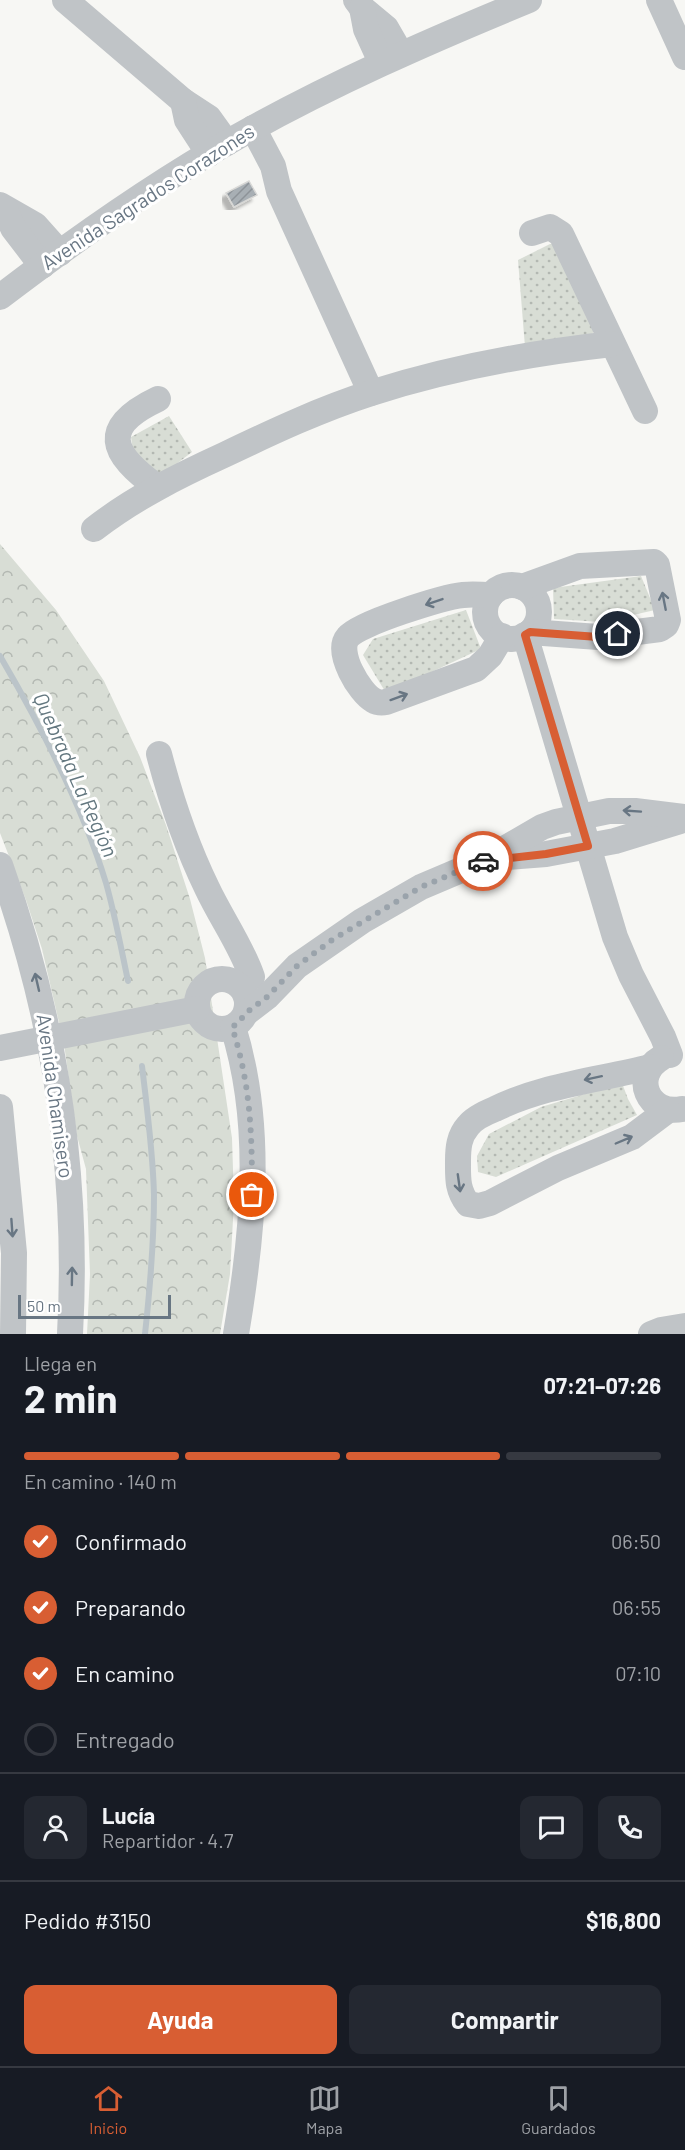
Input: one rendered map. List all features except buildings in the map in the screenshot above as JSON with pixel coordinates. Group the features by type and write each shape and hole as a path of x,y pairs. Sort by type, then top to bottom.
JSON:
{"street":[{"path":"65,0 183,102 209,118 232,140 273,166 279,191 371,393"},
{"name":"Avenida Sagrados Corazones","path":"0,297 142,196 232,140 391,58 529,0"},
{"path":"659,0 685,57"},
{"path":"359,4 386,28 391,58"},
{"path":"3,207 34,225 51,259"},
{"path":"532,233 550,227 561,234 645,411"},
{"path":"94,529 126,505 157,487 274,432 371,393 497,361 612,344"},
{"path":"157,487 128,461 117,439 125,419 158,399"},
{"path":"654,562 657,565 668,620 666,625 660,629 598,637 519,634 489,626 486,618 487,602 491,595 505,586 522,587 580,566 654,562"},
{"path":"491,595 464,595 444,599 361,627 348,636 343,651 346,663 370,699 378,703 476,669 490,656 535,624 538,607 535,598 522,587"},
{"path":"519,634 580,817 619,947 663,1037 668,1060"},
{"path":"159,754 186,840 223,920 245,957 242,979 238,985 247,1000 239,1020 252,1139 252,1214 237,1327"},
{"path":"297,966 242,979 217,980 204,987 198,997 197,1010 203,1021 213,1028 219,1029 239,1020 267,997 297,966 339,935 421,887 487,859 542,827 580,817 624,810 685,818"},
{"path":"487,859 546,854 627,838 685,818"},
{"name":"Avenida Chamisero","path":"0,864 26,942 50,1039 70,1200 72,1263 70,1334"},
{"path":"0,1048 197,1010"},
{"path":"668,1060 546,1089 508,1102 480,1115 468,1125 459,1146 457,1182 461,1195 468,1204 479,1206 490,1203 558,1168 632,1137 676,1109"},
{"path":"668,1060 647,1073 646,1089 654,1102 676,1109"},
{"path":"0,1107 13,1242 13,1334"},
{"path":"651,1334 685,1326"}],"green space":[{"path":"550,244 594,331 592,334 525,347 518,260"},
{"path":"169,416 192,452 162,475 134,457 131,437"},
{"path":"0,544 56,610 104,681 140,757 166,825 190,899 205,958 232,1138 234,1201 230,1274 220,1334 87,1334 90,1274 86,1169 77,1136 64,1044 42,949 0,833"},
{"path":"641,576 655,610 602,622 554,619 553,588"},
{"path":"466,610 481,649 386,693 363,655 373,639"},
{"path":"622,1083 637,1115 496,1177 478,1172 477,1156 489,1134 541,1107"}],"waterway":[{"name":"Quebrada La Región","path":"0,656 45,738 85,824 106,883 128,981"},
{"name":"Quebrada La Región","path":"142,1066 154,1195 145,1334"}],"way so far":[{"path":"252,1195 252,1139 248,1087 242,1057 232,1027 267,997 297,966 332,940 421,887 483,861"}],"route":[{"path":"483,861 546,854 588,846 525,635 530,632 598,637 618,634"}]}
